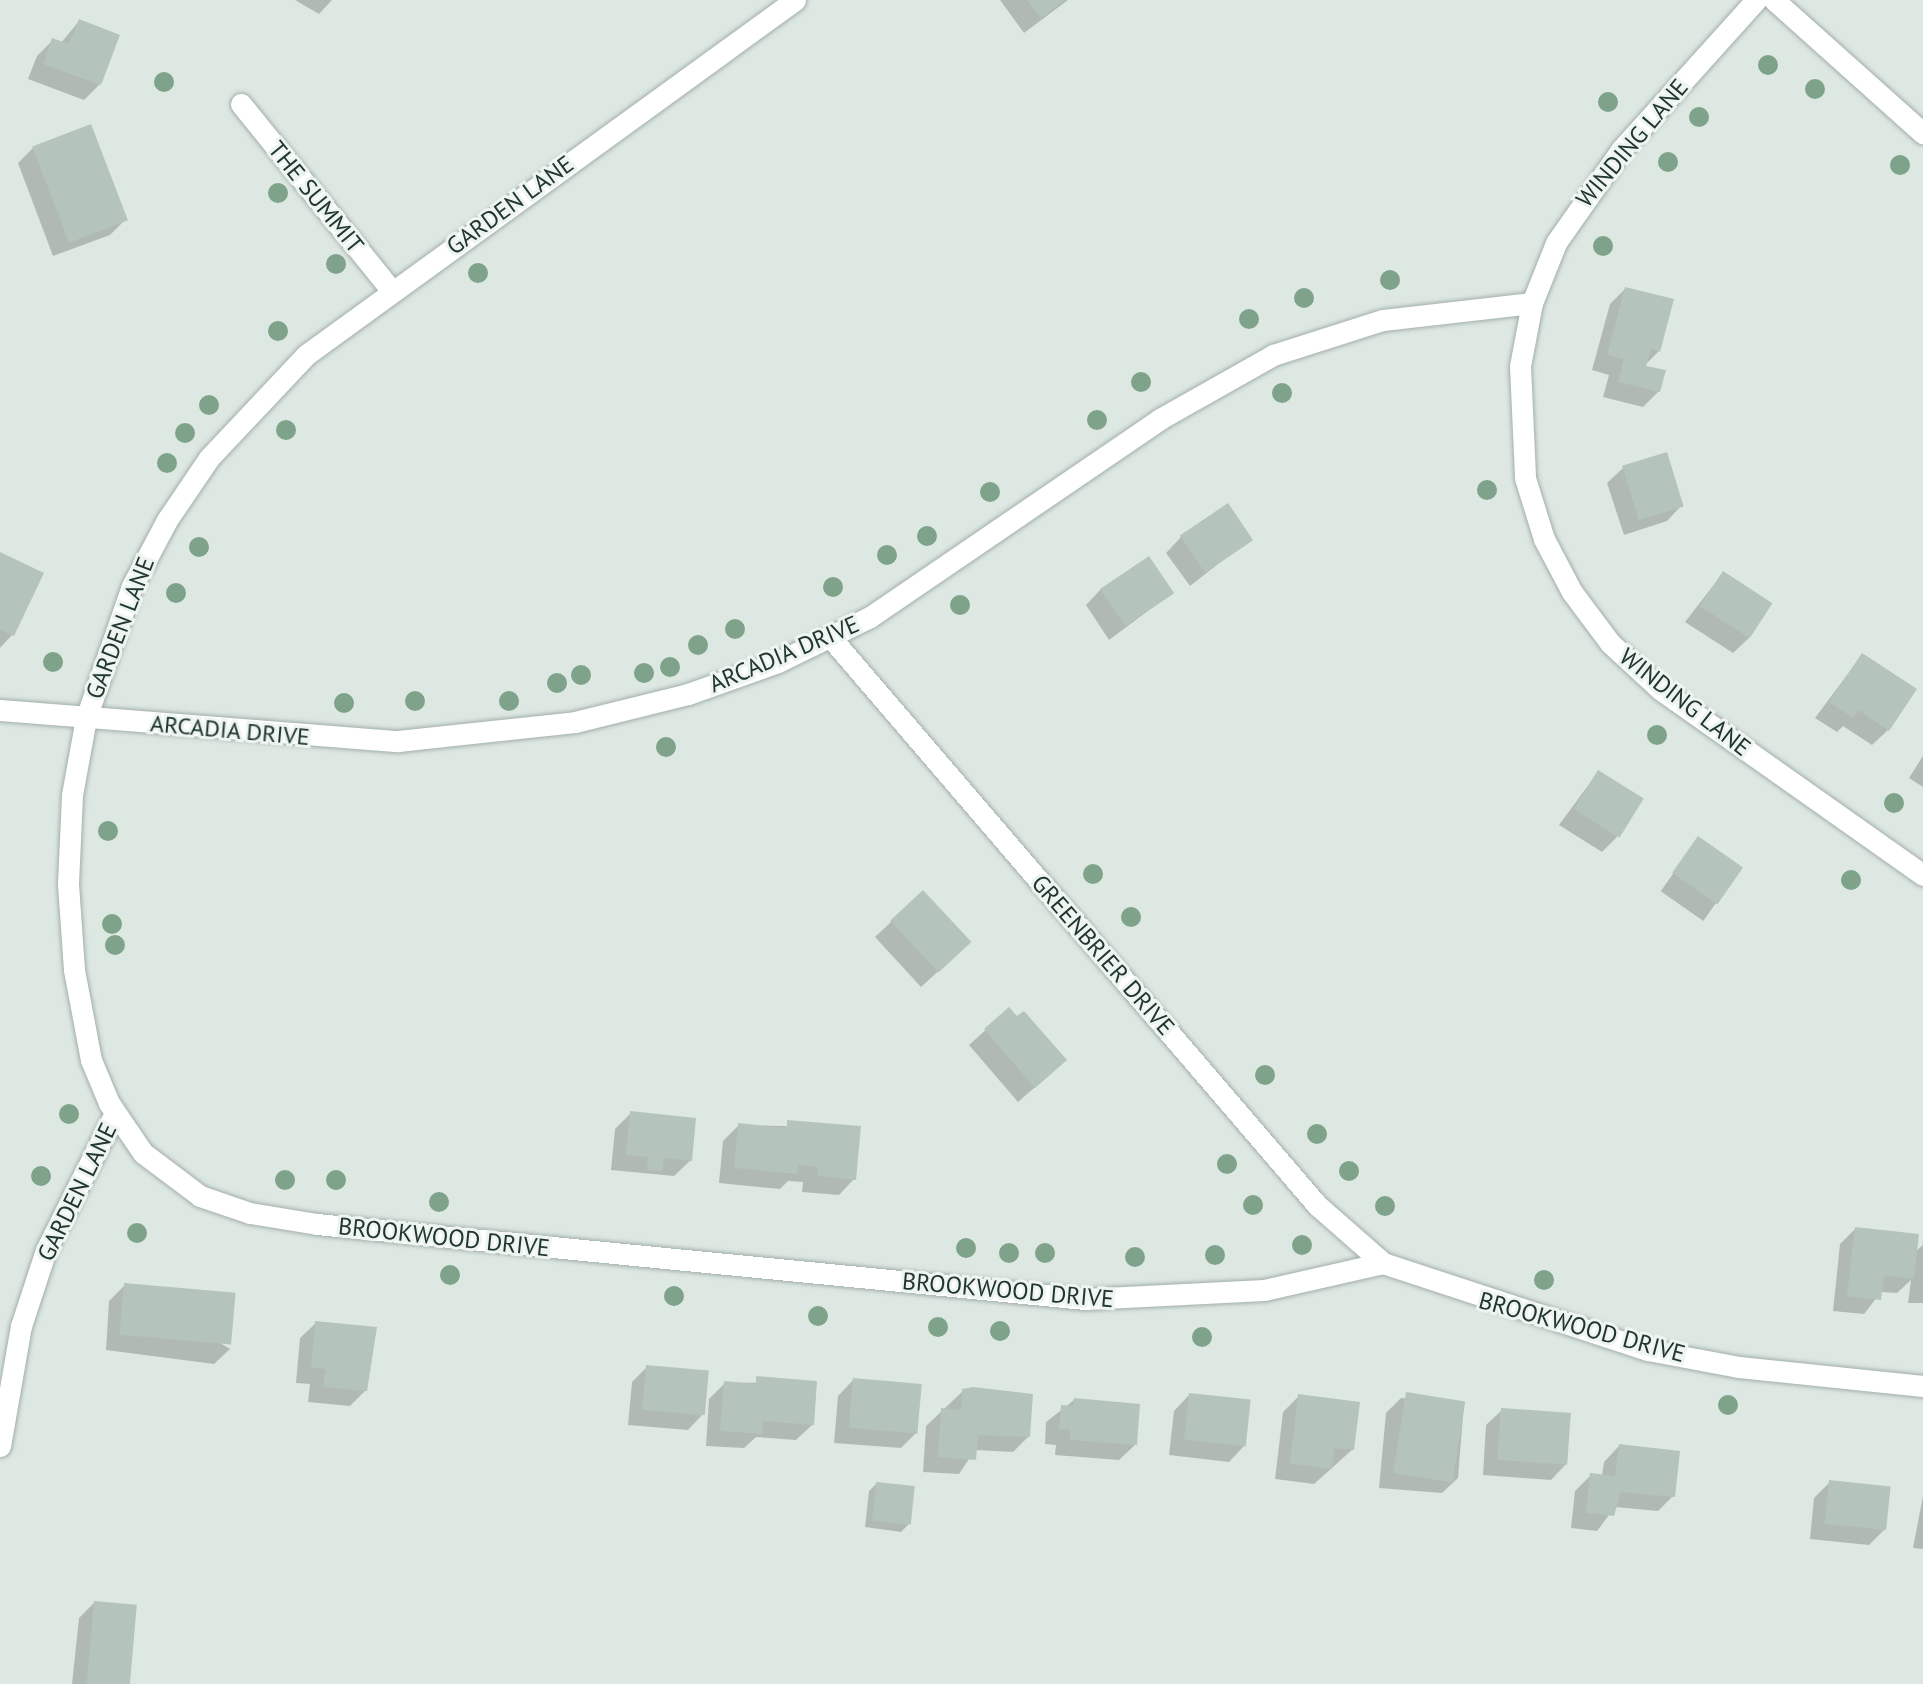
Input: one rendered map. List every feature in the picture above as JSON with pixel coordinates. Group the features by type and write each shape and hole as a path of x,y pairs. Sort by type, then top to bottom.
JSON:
{"street":[{"name":"GARDEN LANE","path":"0,1446 20,1326 46,1250 116,1113 91,1060 74,970 68,884 72,795 86,718 132,586 209,458 306,355 391,290 795,0"},
{"name":"WINDING LANE","path":"1756,0 1578,204 1532,303 1518,410 1525,478 1545,539 1572,592 1610,643 1661,690 1923,875"},
{"path":"1774,0 1923,133"},
{"name":"THE SUMMIT","path":"241,104 391,290"},
{"name":"ARCADIA DRIVE","path":"0,710 290,736 472,737 575,722 688,694 831,638 983,546 1160,419 1273,355 1383,320 1532,303"},
{"name":"GREENBRIER DRIVE","path":"831,638 1317,1205 1383,1263"},
{"name":"BROOKWOOD DRIVE","path":"116,1113 143,1153 200,1196 250,1213 317,1224 1085,1299 1264,1290 1383,1263 1520,1313 1648,1350 1739,1367 1923,1386"}],"building":[{"path":"1027,0 1065,0 1041,18"},
{"path":"79,19 120,35 101,85 43,64 52,38 69,44"},
{"path":"91,124 128,220 69,243 32,147"},
{"path":"1625,287 1674,299 1660,352 1651,349 1646,366 1666,370 1660,392 1618,382 1624,359 1607,355"},
{"path":"1667,452 1684,507 1639,520 1622,466"},
{"path":"1228,503 1253,540 1205,573 1180,535"},
{"path":"0,552 44,573 14,636 0,630"},
{"path":"1149,556 1174,593 1125,626 1100,589"},
{"path":"1723,571 1772,603 1750,638 1700,606"},
{"path":"1862,653 1917,689 1889,731 1858,710 1853,718 1829,702"},
{"path":"1598,770 1644,799 1619,838 1574,809"},
{"path":"1698,836 1743,868 1717,904 1672,873"},
{"path":"923,890 971,942 939,973 890,921"},
{"path":"1009,1007 1017,1016 1024,1011 1067,1060 1035,1088 984,1029"},
{"path":"630,1111 696,1118 692,1161 664,1158 662,1171 647,1170 648,1157 626,1155"},
{"path":"787,1120 861,1126 856,1180 817,1176 818,1167 798,1165 797,1174 734,1168 738,1123 787,1128"},
{"path":"1855,1227 1919,1234 1914,1279 1884,1275 1881,1300 1847,1296"},
{"path":"124,1283 236,1293 231,1345 119,1335"},
{"path":"315,1321 377,1327 367,1391 323,1387 325,1369 311,1368"},
{"path":"646,1365 709,1370 705,1415 642,1410"},
{"path":"756,1376 817,1381 814,1425 763,1421 762,1434 720,1431 724,1381 756,1384"},
{"path":"853,1378 922,1384 917,1434 849,1428"},
{"path":"973,1387 1033,1394 1030,1437 978,1435 976,1460 938,1457 941,1408 961,1410 962,1389"},
{"path":"1406,1392 1465,1401 1452,1482 1393,1473"},
{"path":"1189,1393 1251,1399 1246,1446 1184,1440"},
{"path":"1298,1394 1360,1402 1354,1450 1334,1448 1332,1469 1290,1464"},
{"path":"1074,1398 1140,1404 1137,1445 1070,1440 1070,1430 1059,1429 1061,1405 1073,1406"},
{"path":"1501,1408 1571,1413 1567,1465 1497,1460"},
{"path":"1619,1444 1680,1451 1675,1497 1621,1492 1614,1516 1586,1513 1590,1473 1615,1476"},
{"path":"1829,1480 1891,1486 1886,1530 1824,1524"},
{"path":"876,1482 915,1486 911,1525 872,1521"},
{"path":"94,1601 137,1605 130,1684 87,1684"}]}
